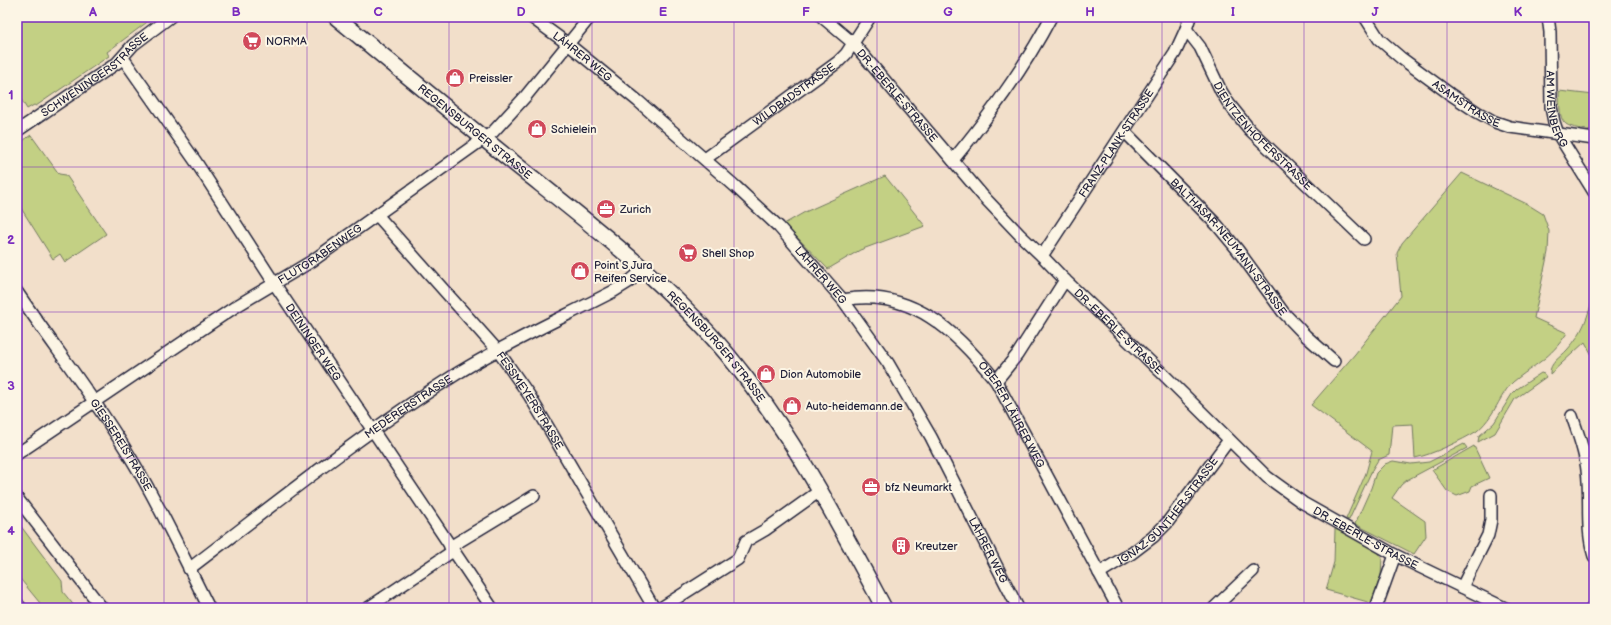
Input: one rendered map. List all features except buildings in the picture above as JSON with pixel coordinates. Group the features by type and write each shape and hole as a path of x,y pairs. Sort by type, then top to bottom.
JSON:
{"main road":[{"name":"REGENSBURGER STRASSE","path":"336,17 570,207 643,270 694,318 742,372 792,443 821,490 884,608"}],"street":[{"name":"SCHWENINGERSTRASSE","path":"17,131 123,58 133,45 170,17"},
{"name":"LÄHRER WEG","path":"531,17 568,44 638,101 705,159 779,227 843,300 888,363 931,437 1018,608"},
{"name":"FLUTGRABENWEG","path":"17,454 235,307 312,261 484,138 497,128 510,114 590,17"},
{"name":"DR.-EBERLE-STRASSE","path":"822,17 853,43 867,62 983,196 1020,235 1267,477 1303,503 1395,555 1505,608"},
{"name":"WILDBADSTRASSE","path":"705,159 838,62 853,43 870,17"},
{"path":"953,160 978,130 1004,94 1029,57 1051,17"},
{"path":"1186,30 1190,17"},
{"name":"ASAMSTRASSE","path":"1365,17 1379,39 1419,71 1477,112 1495,122 1510,127 1594,139"},
{"name":"AM WEINBERG","path":"1548,17 1551,107 1558,134 1594,192"},
{"name":"FRANZ-PLANK-STRASSE","path":"1042,256 1125,132 1175,53 1186,30"},
{"name":"DIENTZENHOFERSTRASSE","path":"1186,30 1200,46 1221,91 1229,104 1250,130 1364,239"},
{"name":"DEININGER WEG","path":"123,58 196,162 274,283 492,608"},
{"name":"BALTHASAR-NEUMANN-STRASSE","path":"1125,132 1217,225 1237,249 1283,312 1306,336 1334,361"},
{"name":"FESSMEYERSTRASSE","path":"378,215 498,351 529,395 654,608"},
{"name":"MEDERERSTRASSE","path":"189,569 372,430 460,372 614,291 643,270"},
{"path":"996,380 1017,355 1065,280"},
{"name":"GIESSEREISTRASSE","path":"17,292 95,402 143,478 209,608"},
{"name":"OBERER LÄHRER WEG","path":"843,300 859,297 879,297 918,309 938,322 962,342 996,380 1118,608"},
{"path":"1572,416 1584,450 1587,471 1588,520 1591,549 1594,556"},
{"name":"IGNAZ-GÜNTHER-STRASSE","path":"1099,573 1132,553 1153,537 1167,523 1229,440"},
{"path":"661,608 738,559 746,541 765,530 821,490"},
{"path":"1462,587 1489,531 1491,520 1491,495"},
{"path":"368,608 451,549 534,496"},
{"path":"17,498 102,608"},
{"path":"1376,608 1395,555"},
{"path":"1214,608 1253,571"}],"green space":[{"path":"17,17 154,17 107,52 109,56 36,106 34,105 27,109 17,93"},
{"path":"1559,91 1594,95 1594,131 1574,128 1564,122 1560,111"},
{"path":"31,135 59,174 66,175 106,234 65,262 60,254 53,259 19,205 17,207 17,145"},
{"path":"1462,173 1527,204 1543,214 1549,231 1548,252 1534,318 1567,333 1561,342 1548,355 1510,385 1481,428 1464,439 1438,451 1415,458 1413,424 1392,425 1389,455 1378,460 1373,468 1349,520 1346,519 1366,473 1372,451 1311,405 1355,354 1401,296 1397,253 1402,243"},
{"path":"885,176 925,226 860,250 828,269 784,224 805,212"},
{"path":"1594,294 1594,359 1585,342 1550,374 1553,363 1573,344 1581,331"},
{"path":"1541,373 1546,377 1515,399 1495,433 1478,442 1479,436 1494,423 1512,394"},
{"path":"1464,444 1467,448 1407,480 1401,485 1392,498 1425,521 1426,536 1414,554 1355,524 1376,473 1385,464 1393,461 1411,464 1429,462"},
{"path":"1474,446 1489,478 1472,486 1470,491 1457,496 1447,491 1432,470"},
{"path":"17,521 62,581 63,592 76,608 44,608 17,575"},
{"path":"1335,529 1375,547 1382,558 1381,576 1371,603 1326,590 1334,562"}],"railway":[{"path":"17,596 27,608"}],"place":[{"name":"NORMA","path":"252,41"},
{"name":"Preissler","path":"455,78"},
{"name":"Schielein","path":"537,129"},
{"name":"Zurich","path":"606,209"},
{"name":"Shell Shop","path":"688,253"},
{"name":"Point S Jura Reifen Service","path":"580,271"},
{"name":"Dion Automobile","path":"766,374"},
{"name":"Auto-heidemann.de","path":"792,406"},
{"name":"bfz Neumarkt","path":"871,487"},
{"name":"Kreutzer","path":"901,546"}]}
